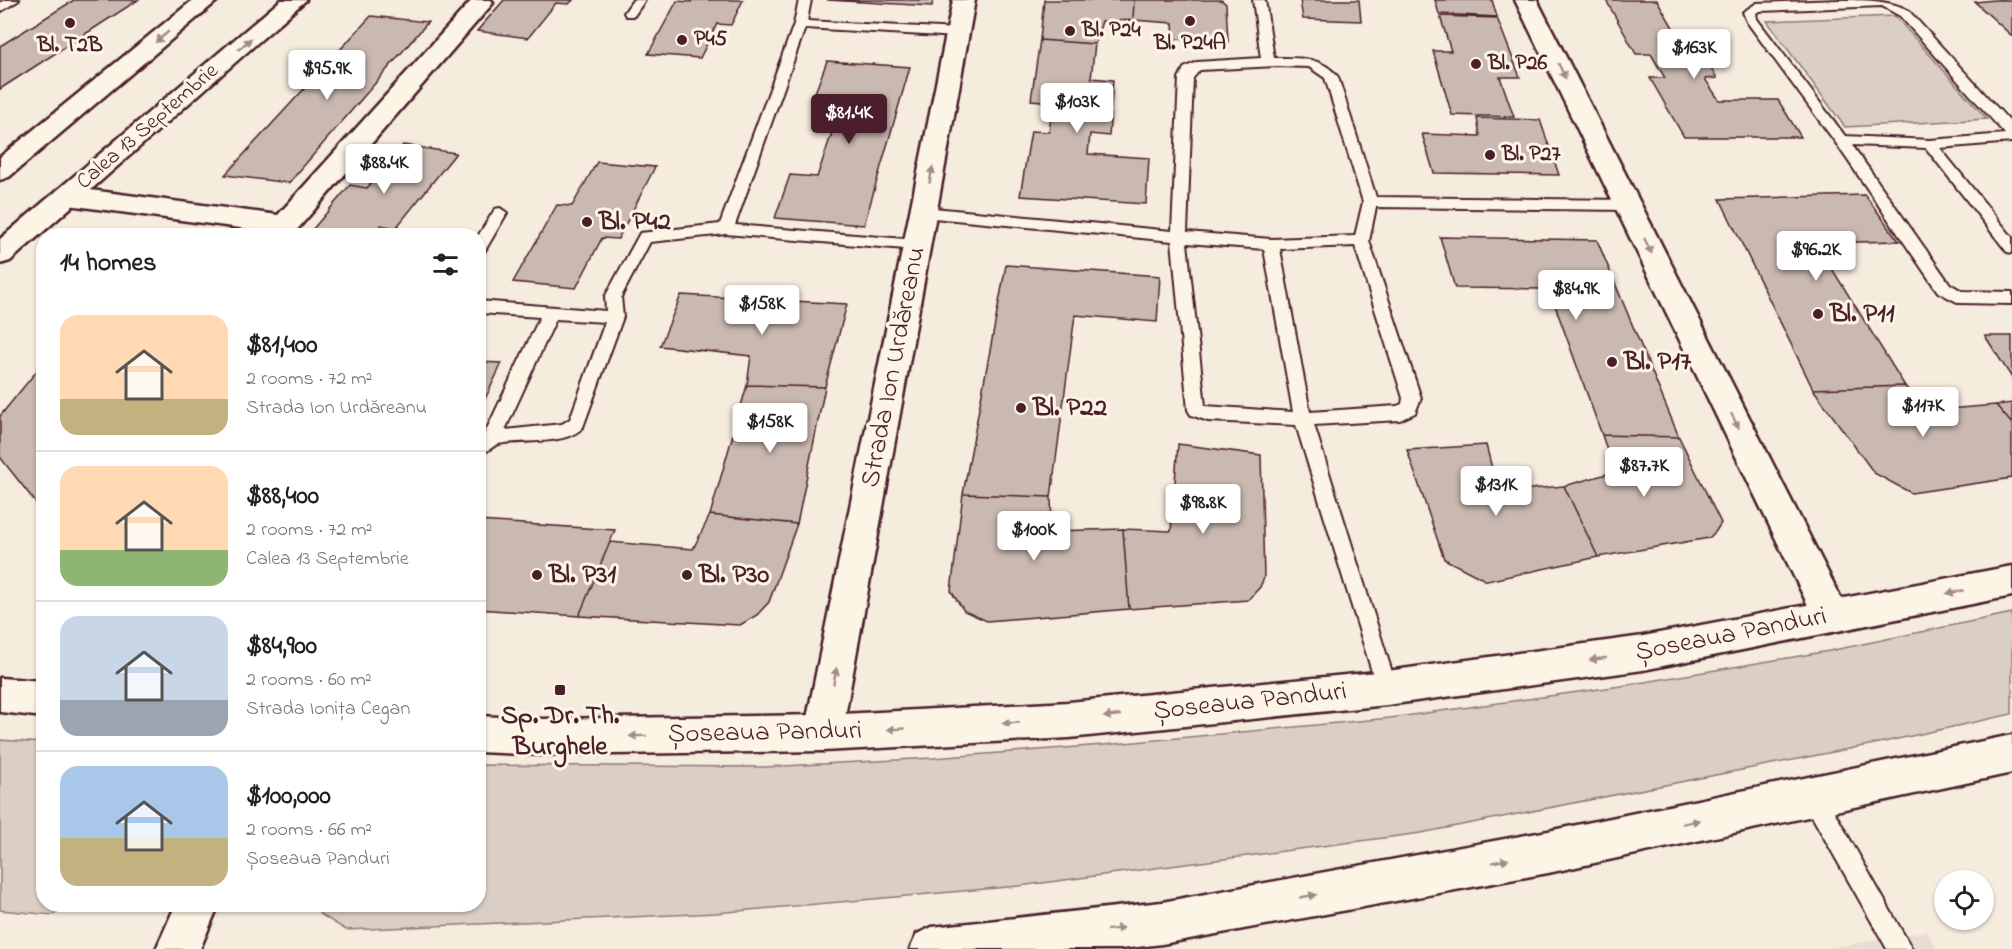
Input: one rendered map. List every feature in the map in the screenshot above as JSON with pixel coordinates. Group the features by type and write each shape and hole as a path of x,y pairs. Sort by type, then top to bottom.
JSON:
{"main road":[{"path":"0,171 207,0"},
{"name":"Calea 13 Septembrie","path":"0,254 295,0"},
{"name":"Strada Ion Urdăreanu","path":"824,733 964,0"},
{"path":"1526,0 1831,615"},
{"path":"283,228 477,1"},
{"path":"68,196 268,228"},
{"name":"Șoseaua Panduri","path":"486,734 542,738 824,733 1069,720 1386,688 1643,653 2012,581"},
{"path":"0,695 36,698"},
{"path":"932,949 1164,936 2012,754"},
{"path":"178,949 194,912"}],"lane":[{"path":"0,8 13,0"},
{"path":"630,14 639,0"},
{"path":"726,229 800,24 805,0"},
{"path":"1259,0 1268,62"},
{"path":"2012,133 1904,13 1895,6 1883,2 1820,2 1757,7 1749,12 1751,19 1841,140 1944,288 1959,297 2012,298"},
{"path":"800,24 958,33"},
{"path":"1268,62 1315,63 1325,68 1331,77 1370,202 1361,241 1412,398 1409,408 1400,413 1303,419 1208,414 1197,410 1179,237 1186,78 1189,71 1197,66 1268,62"},
{"path":"1841,140 1930,144 2012,138"},
{"path":"1930,144 2012,248"},
{"path":"1370,202 1628,205"},
{"path":"923,212 1271,244 1361,241"},
{"path":"486,237 500,213"},
{"path":"486,444 571,429 577,422 615,317 613,297 645,237 726,229 917,245"},
{"path":"1271,244 1303,419 1386,688"},
{"path":"486,308 615,317"},
{"path":"486,442 551,312"},
{"path":"1813,796 1900,949"}],"shaded area":[{"path":"1895,16 1987,119 1845,127 1767,21"},
{"path":"2012,613 2012,714 1884,742 1421,833 1019,886 716,913 346,930 319,912 486,912 486,765 765,767 933,758 1103,745 1390,718 1621,686 1829,651"},
{"path":"0,740 36,743 36,912 58,912 53,915 0,910"},
{"path":"1926,931 1937,949 1824,949"}],"building":[{"name":"Bl. T2B","path":"74,0 138,0 0,89 0,46"},
{"path":"504,0 573,0 569,4 556,3 528,38 477,31"},
{"name":"P45","path":"692,0 743,0 731,25 717,24 700,58 648,54 677,1 691,2"},
{"path":"827,0 933,0 932,6"},
{"name":"Bl. P24","path":"1044,0 1134,0 1133,20 1102,21 1095,44 1040,40"},
{"name":"Bl. P24A","path":"1134,0 1221,0 1226,4 1228,42 1174,39 1173,23 1133,20"},
{"path":"1300,0 1359,0 1361,21 1303,19"},
{"path":"1435,0 1492,0 1497,17 1439,14"},
{"path":"1606,0 1657,0 1675,31 1689,31 1717,78 1705,79 1719,100 1778,100 1801,137 1684,137 1650,78 1665,78 1651,54 1636,54"},
{"path":"2012,0 2012,36 1975,2"},
{"path":"371,16 428,22 289,183 225,175"},
{"name":"Bl. P26","path":"1440,16 1497,18 1520,77 1500,77 1514,117 1452,115 1433,51 1451,51"},
{"path":"1040,40 1095,44 1091,78 1113,80 1109,136 1090,134 1088,154 1149,158 1146,204 1020,196 1031,131 1049,132 1053,102 1031,100"},
{"path":"827,61 910,67 864,225 775,218 790,175 817,177 843,100 813,98"},
{"name":"Bl. P27","path":"1477,118 1540,120 1559,175 1434,173 1422,134 1480,136"},
{"path":"403,145 456,153 396,228 381,225 379,228 314,228 350,185 367,188"},
{"name":"Bl. P42","path":"597,162 655,167 618,239 602,238 576,288 513,282 557,205 572,206"},
{"name":"Bl. P11","path":"1865,195 1899,241 1816,243 1905,386 1813,389 1720,199"},
{"name":"Bl. P17","path":"1440,237 1597,240 1679,437 1602,435 1549,289 1455,288"},
{"name":"Bl. P22","path":"1006,265 1160,276 1157,322 1075,315 1051,497 963,494"},
{"path":"681,295 847,304 825,387 747,385 751,356 660,346"},
{"path":"1985,336 2012,336 2012,378"},
{"path":"486,362 502,363 486,397"},
{"path":"36,372 36,503 0,457 0,416"},
{"path":"747,385 825,387 797,524 710,515"},
{"path":"1905,386 1923,411 1996,405 2012,424 2012,478 1911,493 1874,473 1813,389"},
{"path":"2012,403 2012,424 1996,405"},
{"path":"1602,435 1679,437 1721,523 1716,531 1709,538 1598,557 1564,486 1614,472"},
{"path":"1178,444 1261,455 1264,578 1260,587 1248,600 1129,609 1123,529 1171,531"},
{"path":"1486,445 1498,492 1564,486 1598,557 1487,581 1444,559 1407,450"},
{"path":"963,494 1051,497 1052,531 1123,529 1129,609 987,621 964,611 951,591"},
{"name":"Bl. P30","path":"710,515 797,524 769,602 757,615 740,625 579,616 610,542 693,549"},
{"name":"Bl. P31","path":"486,522 615,530 579,616 486,610"}],"place":[{"name":"Bl. P24A","path":"1190,21"},
{"name":"Bl. T2B","path":"70,23"},
{"name":"Bl. P24","path":"1070,31"},
{"name":"P45","path":"682,40"},
{"name":"Bl. P26","path":"1476,64"},
{"name":"Bl. P27","path":"1490,155"},
{"name":"Bl. P42","path":"587,222"},
{"name":"Bl. P11","path":"1818,314"},
{"name":"Bl. P17","path":"1612,362"},
{"name":"Bl. P22","path":"1021,408"},
{"name":"Bl. P31","path":"537,575"},
{"name":"Bl. P30","path":"687,575"},
{"name":"Sp. Dr. Th. Burghele","path":"560,690"}]}
